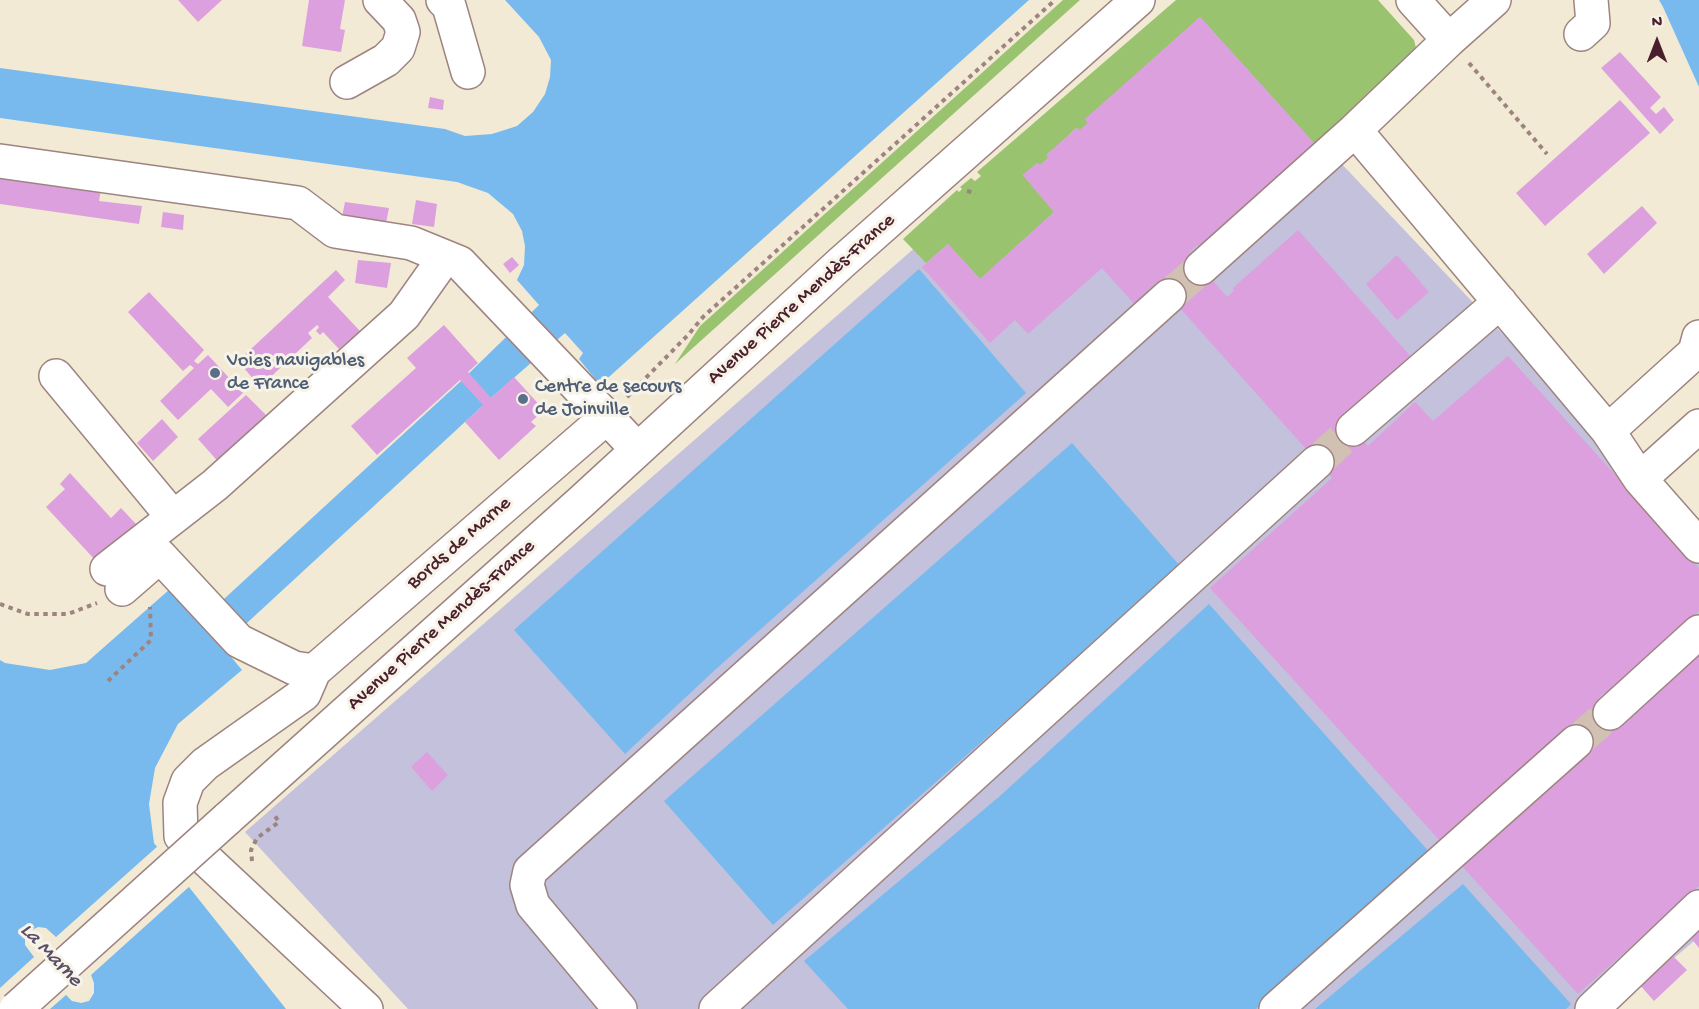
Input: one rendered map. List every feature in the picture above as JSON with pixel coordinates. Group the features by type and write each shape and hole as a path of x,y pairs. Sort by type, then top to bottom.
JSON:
{"main road":[{"path":"347,82 386,60 398,48 403,32 399,20 380,0"},
{"path":"443,0 449,6 468,72"},
{"name":"Avenue Pierre Mendès-France","path":"16,1009 582,501 637,448 841,263 1138,0"},
{"path":"1413,0 1449,40"},
{"path":"1201,268 1494,0"},
{"path":"1581,34 1593,23 1592,0"},
{"path":"1354,130 1410,187 1500,302 1608,430 1640,479 1699,546"},
{"path":"0,161 298,203 335,231 411,243 460,263 637,448"},
{"path":"115,579 173,517 215,485 404,315 445,257"},
{"path":"620,1009 533,905 527,885 531,871 1169,296"},
{"path":"1353,429 1500,302"},
{"path":"1608,430 1695,352 1699,337"},
{"path":"56,376 173,517"},
{"name":"Bords de Marne","path":"314,671 607,417"},
{"path":"1640,479 1699,426"},
{"path":"716,1009 1317,462"},
{"path":"115,579 160,556 212,610 238,641 294,668 314,671 304,694 205,764 188,781 180,804 181,836 366,1009"},
{"path":"1610,713 1699,632"},
{"path":"1276,1009 1576,742"},
{"path":"1592,1009 1699,908"}],"path":[{"path":"607,417 703,317 1055,0"},
{"path":"1449,40 1547,154"},
{"path":"0,604 28,614 68,614 98,602 115,579"},
{"path":"108,681 151,640 150,607"}],"shaded area":[{"path":"1192,6 1699,541 1699,937 1613,1009 408,1009 245,832"}],"green space":[{"path":"1063,0 1080,0 675,364 700,326"},
{"path":"1176,0 1378,0 1414,40 1416,48 1413,59 1314,143 1200,17 1086,119 1088,123 1080,130 1076,128 1047,155 1048,158 1040,165 1037,163 1023,175 1054,212 980,279 948,244 926,263 903,239 957,190 959,192 962,189 960,187 971,178 975,181 981,176 977,172"}],"water":[{"name":"La Marne","path":"505,0 1029,0 600,385 579,359 583,353 565,333 491,398 222,646 242,670 178,724 155,768 149,804 154,843 286,1009 0,1009 0,660 5,663 50,670 86,663 170,589 212,610 461,381 539,305 517,280 524,265 525,246 522,231 513,214 488,193 457,182 0,118 0,68 445,129 465,136 492,134 517,126 533,112 545,94 550,77 551,60 539,37"},
{"path":"1659,0 1699,0 1699,87 1663,7"},
{"path":"919,269 1026,393 716,669 625,754 514,630"},
{"path":"1072,443 1181,567 773,925 664,801"},
{"path":"1209,604 1431,854 1256,1009 848,1009 804,961 1000,796"},
{"path":"1463,884 1571,1004 1566,1009 1315,1009"}],"pier":[{"path":"159,845 191,885 91,975 94,993 89,1001 81,1003 72,1001 66,995 50,1009 0,1009 0,988 34,957 25,945 25,937 38,927 46,928 56,937"}],"building":[{"path":"178,0 222,0 198,22"},
{"path":"309,0 345,0 340,29 345,30 341,52 302,46"},
{"path":"1200,17 1314,143 1200,248 1197,245 1189,253 1227,297 1234,291 1233,288 1298,230 1413,359 1344,419 1368,446 1415,402 1433,421 1508,356 1699,568 1699,611 1606,695 1604,693 1598,699 1610,713 1699,653 1699,886 1578,994 1462,866 1587,754 1565,729 1556,736 1558,739 1442,843 1210,588 1332,478 1157,282 1148,290 1151,293 1136,306 1102,268 1028,334 1015,320 990,343 922,267 948,244 980,279 1054,212 1023,175 1037,163 1040,165 1048,158 1046,155 1077,128 1080,130 1088,123 1085,119"},
{"path":"1620,52 1661,97 1650,108 1656,114 1664,107 1674,120 1660,134 1601,68"},
{"path":"430,97 444,100 443,110 428,108"},
{"path":"1620,100 1650,133 1545,226 1516,193"},
{"path":"0,174 101,189 99,201 142,206 139,224 0,204"},
{"path":"416,200 437,204 434,227 412,224"},
{"path":"345,202 389,208 385,228 341,222"},
{"path":"1642,206 1657,223 1604,274 1587,254"},
{"path":"163,212 184,215 183,230 161,227"},
{"path":"1397,255 1429,292 1397,320 1366,284"},
{"path":"512,257 519,265 510,273 503,264"},
{"path":"358,260 391,263 387,288 355,283"},
{"path":"336,270 345,280 328,297 360,331 339,349 323,332 320,335 316,331 319,327 317,325 308,333 312,338 260,387 238,361"},
{"path":"149,292 204,350 194,361 198,364 208,355 243,393 228,407 211,389 178,420 160,401 194,368 190,365 183,371 128,312"},
{"path":"444,325 478,363 468,372 491,398 514,377 544,410 531,422 536,426 499,460 465,422 483,405 460,380 377,455 351,426 416,368 407,358"},
{"path":"246,395 270,419 222,466 198,439"},
{"path":"162,419 178,437 153,461 137,443"},
{"path":"70,473 111,518 121,508 136,524 96,561 46,507 65,489 60,484"},
{"path":"427,752 448,775 432,791 411,767"},
{"path":"1699,931 1699,948 1691,938"},
{"path":"1672,955 1687,970 1654,1001 1639,984"}],"tunnel":[{"path":"1169,296 1201,268"},
{"path":"1317,462 1353,429"},
{"path":"1576,742 1610,713"}],"place":[{"name":"Voies navigables de France","path":"215,373"},
{"name":"Centre de secours de Joinville","path":"523,399"}]}
